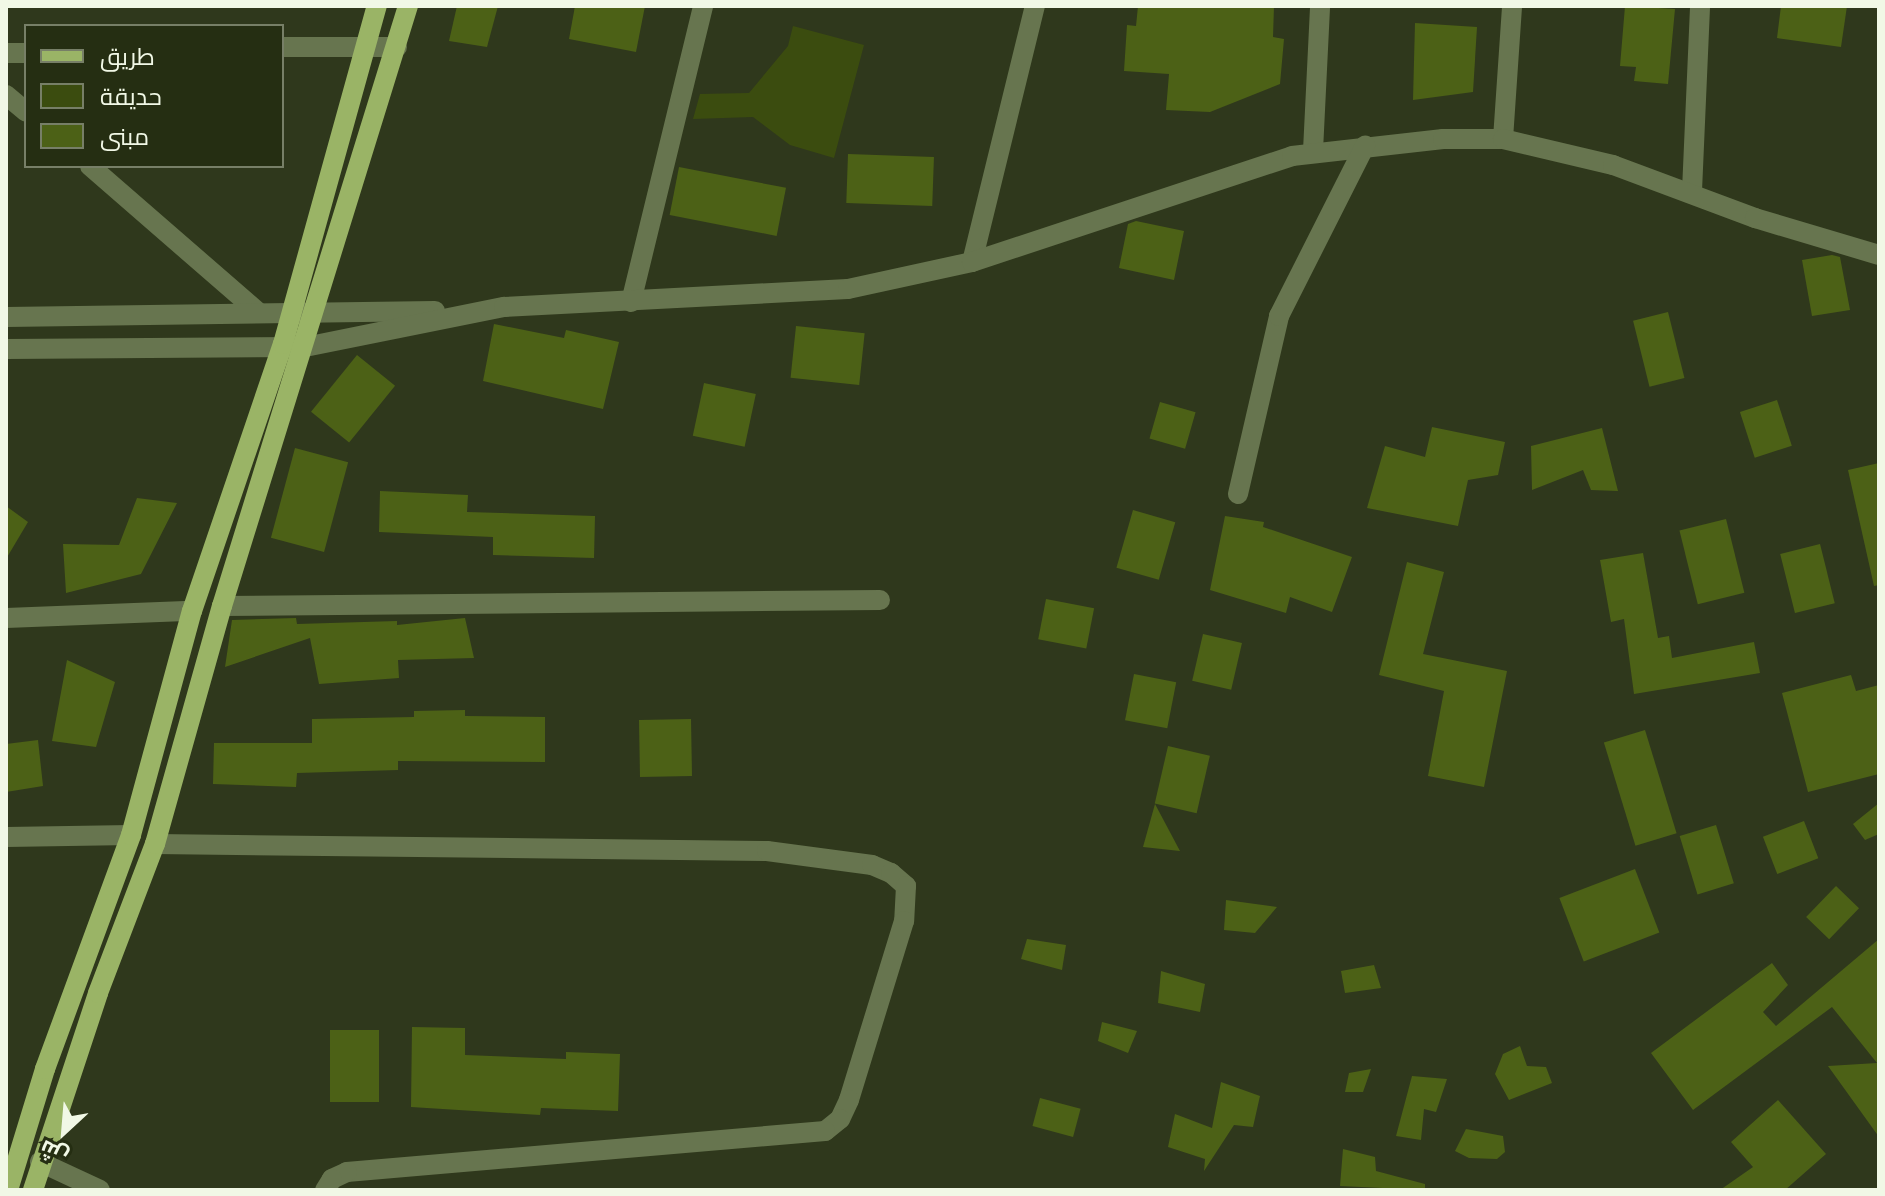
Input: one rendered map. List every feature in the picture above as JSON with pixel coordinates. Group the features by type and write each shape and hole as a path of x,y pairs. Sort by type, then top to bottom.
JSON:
{"main road":[{"path":"8,1190 12,1152 131,835 192,611 283,344 377,6"},
{"path":"33,1190 40,1162 155,844 222,606 305,347 408,6"}],"street":[{"path":"631,302 703,6"},
{"path":"972,262 1035,6"},
{"path":"1313,151 1320,6"},
{"path":"1503,139 1512,6"},
{"path":"1692,191 1700,6"},
{"path":"284,47 397,47"},
{"path":"6,95 24,110"},
{"path":"6,317 475,311 804,295 972,262 1313,151 1503,139 1613,165 1692,191 1755,218 1879,255"},
{"path":"1238,494 1279,316 1365,146"},
{"path":"92,168 258,312"},
{"path":"6,349 283,344 305,347 475,311"},
{"path":"222,606 880,600"},
{"path":"6,618 192,611"},
{"path":"6,837 131,835"},
{"path":"155,844 767,851 872,865 891,873 906,886 904,921 849,1100 840,1119 825,1131 347,1172 332,1179 325,1190"},
{"path":"40,1162 100,1190"}],"green space":[{"path":"793,26 864,45 834,158 790,145 753,117 693,119 700,94 749,93 788,46"}],"building":[{"path":"457,6 498,6 487,47 449,41"},
{"path":"575,6 645,6 636,52 569,39"},
{"path":"1138,6 1274,6 1273,37 1284,39 1280,84 1210,112 1166,110 1169,74 1124,71 1127,25 1136,26"},
{"path":"1625,6 1675,9 1668,84 1634,81 1636,67 1620,66"},
{"path":"1781,6 1847,6 1841,47 1777,38"},
{"path":"1415,23 1477,27 1473,92 1413,100"},
{"path":"848,154 934,157 932,206 846,203"},
{"path":"679,167 786,188 777,236 670,215"},
{"path":"1136,221 1184,231 1174,280 1119,268 1128,224"},
{"path":"1832,255 1840,257 1850,310 1812,316 1802,260"},
{"path":"1668,312 1684,378 1650,387 1633,321"},
{"path":"494,324 564,338 566,330 619,342 603,409 483,381"},
{"path":"796,326 865,333 859,385 791,378"},
{"path":"357,355 395,386 349,443 311,412"},
{"path":"704,383 756,394 745,447 693,436"},
{"path":"1777,400 1792,446 1755,458 1740,412"},
{"path":"1160,402 1196,412 1185,449 1150,439"},
{"path":"1432,427 1505,442 1498,475 1468,480 1458,526 1367,508 1385,446 1425,457"},
{"path":"1602,428 1618,491 1591,490 1583,470 1532,490 1531,446"},
{"path":"295,448 348,462 324,552 271,538"},
{"path":"1879,463 1879,585 1874,586 1848,470"},
{"path":"380,491 468,495 467,512 595,516 594,558 493,555 493,537 379,532"},
{"path":"137,498 177,503 141,574 66,593 63,544 119,545"},
{"path":"6,506 28,522 6,559"},
{"path":"1133,510 1175,522 1159,580 1116,568"},
{"path":"1225,516 1264,522 1263,527 1352,557 1332,612 1290,597 1286,613 1210,590"},
{"path":"1726,519 1744,593 1698,604 1679,531"},
{"path":"1820,544 1835,603 1795,613 1780,554"},
{"path":"1643,553 1658,638 1669,636 1672,658 1754,642 1760,673 1634,694 1624,619 1611,622 1600,560"},
{"path":"1407,562 1444,572 1423,654 1507,671 1484,787 1428,776 1444,691 1379,675"},
{"path":"1046,599 1094,608 1086,649 1038,639"},
{"path":"296,618 297,624 397,621 397,625 465,618 474,658 398,660 399,678 319,684 310,638 225,667 232,620"},
{"path":"1203,634 1242,643 1231,690 1192,681"},
{"path":"67,660 115,682 96,747 52,741"},
{"path":"1134,674 1176,682 1167,728 1125,720"},
{"path":"1851,675 1856,691 1879,685 1879,774 1808,792 1782,693"},
{"path":"465,710 465,716 545,717 545,762 398,761 398,770 297,773 296,787 213,784 214,743 312,743 312,719 414,717 414,711"},
{"path":"691,719 692,776 640,777 639,720"},
{"path":"1645,730 1677,833 1635,846 1604,743"},
{"path":"38,740 43,786 6,792 6,744"},
{"path":"1168,746 1210,756 1197,813 1155,803"},
{"path":"1879,803 1879,834 1865,840 1853,824"},
{"path":"1155,804 1180,851 1143,847"},
{"path":"1804,821 1818,858 1777,874 1763,837"},
{"path":"1716,825 1734,883 1697,894 1680,836"},
{"path":"1635,869 1659,932 1584,962 1559,898"},
{"path":"1836,886 1859,908 1829,939 1806,917"},
{"path":"1226,900 1277,907 1255,933 1224,930"},
{"path":"1027,939 1066,945 1062,970 1021,959"},
{"path":"1879,939 1879,1137 1828,1066 1877,1063 1832,1007 1693,1110 1651,1053 1772,963 1788,985 1763,1012 1776,1026"},
{"path":"1374,965 1381,988 1345,993 1341,971"},
{"path":"1161,971 1205,984 1200,1012 1158,1003"},
{"path":"1102,1022 1137,1031 1128,1053 1098,1041"},
{"path":"412,1027 465,1028 465,1055 566,1059 566,1052 620,1054 618,1111 541,1108 540,1115 411,1107"},
{"path":"330,1030 379,1030 379,1102 330,1102"},
{"path":"1520,1046 1527,1066 1546,1067 1552,1083 1509,1100 1495,1074 1503,1054"},
{"path":"1371,1069 1363,1092 1345,1092 1349,1073"},
{"path":"1412,1076 1447,1079 1436,1112 1424,1109 1421,1140 1396,1136"},
{"path":"1221,1082 1260,1096 1253,1127 1234,1125 1204,1171 1205,1159 1168,1147 1175,1114 1212,1128"},
{"path":"1040,1098 1081,1109 1073,1137 1032,1126"},
{"path":"1778,1100 1826,1154 1785,1190 1720,1190 1753,1167 1731,1142"},
{"path":"1466,1129 1503,1136 1505,1152 1497,1159 1469,1158 1455,1151"},
{"path":"1343,1149 1375,1157 1376,1171 1425,1184 1425,1190 1340,1186"}]}
